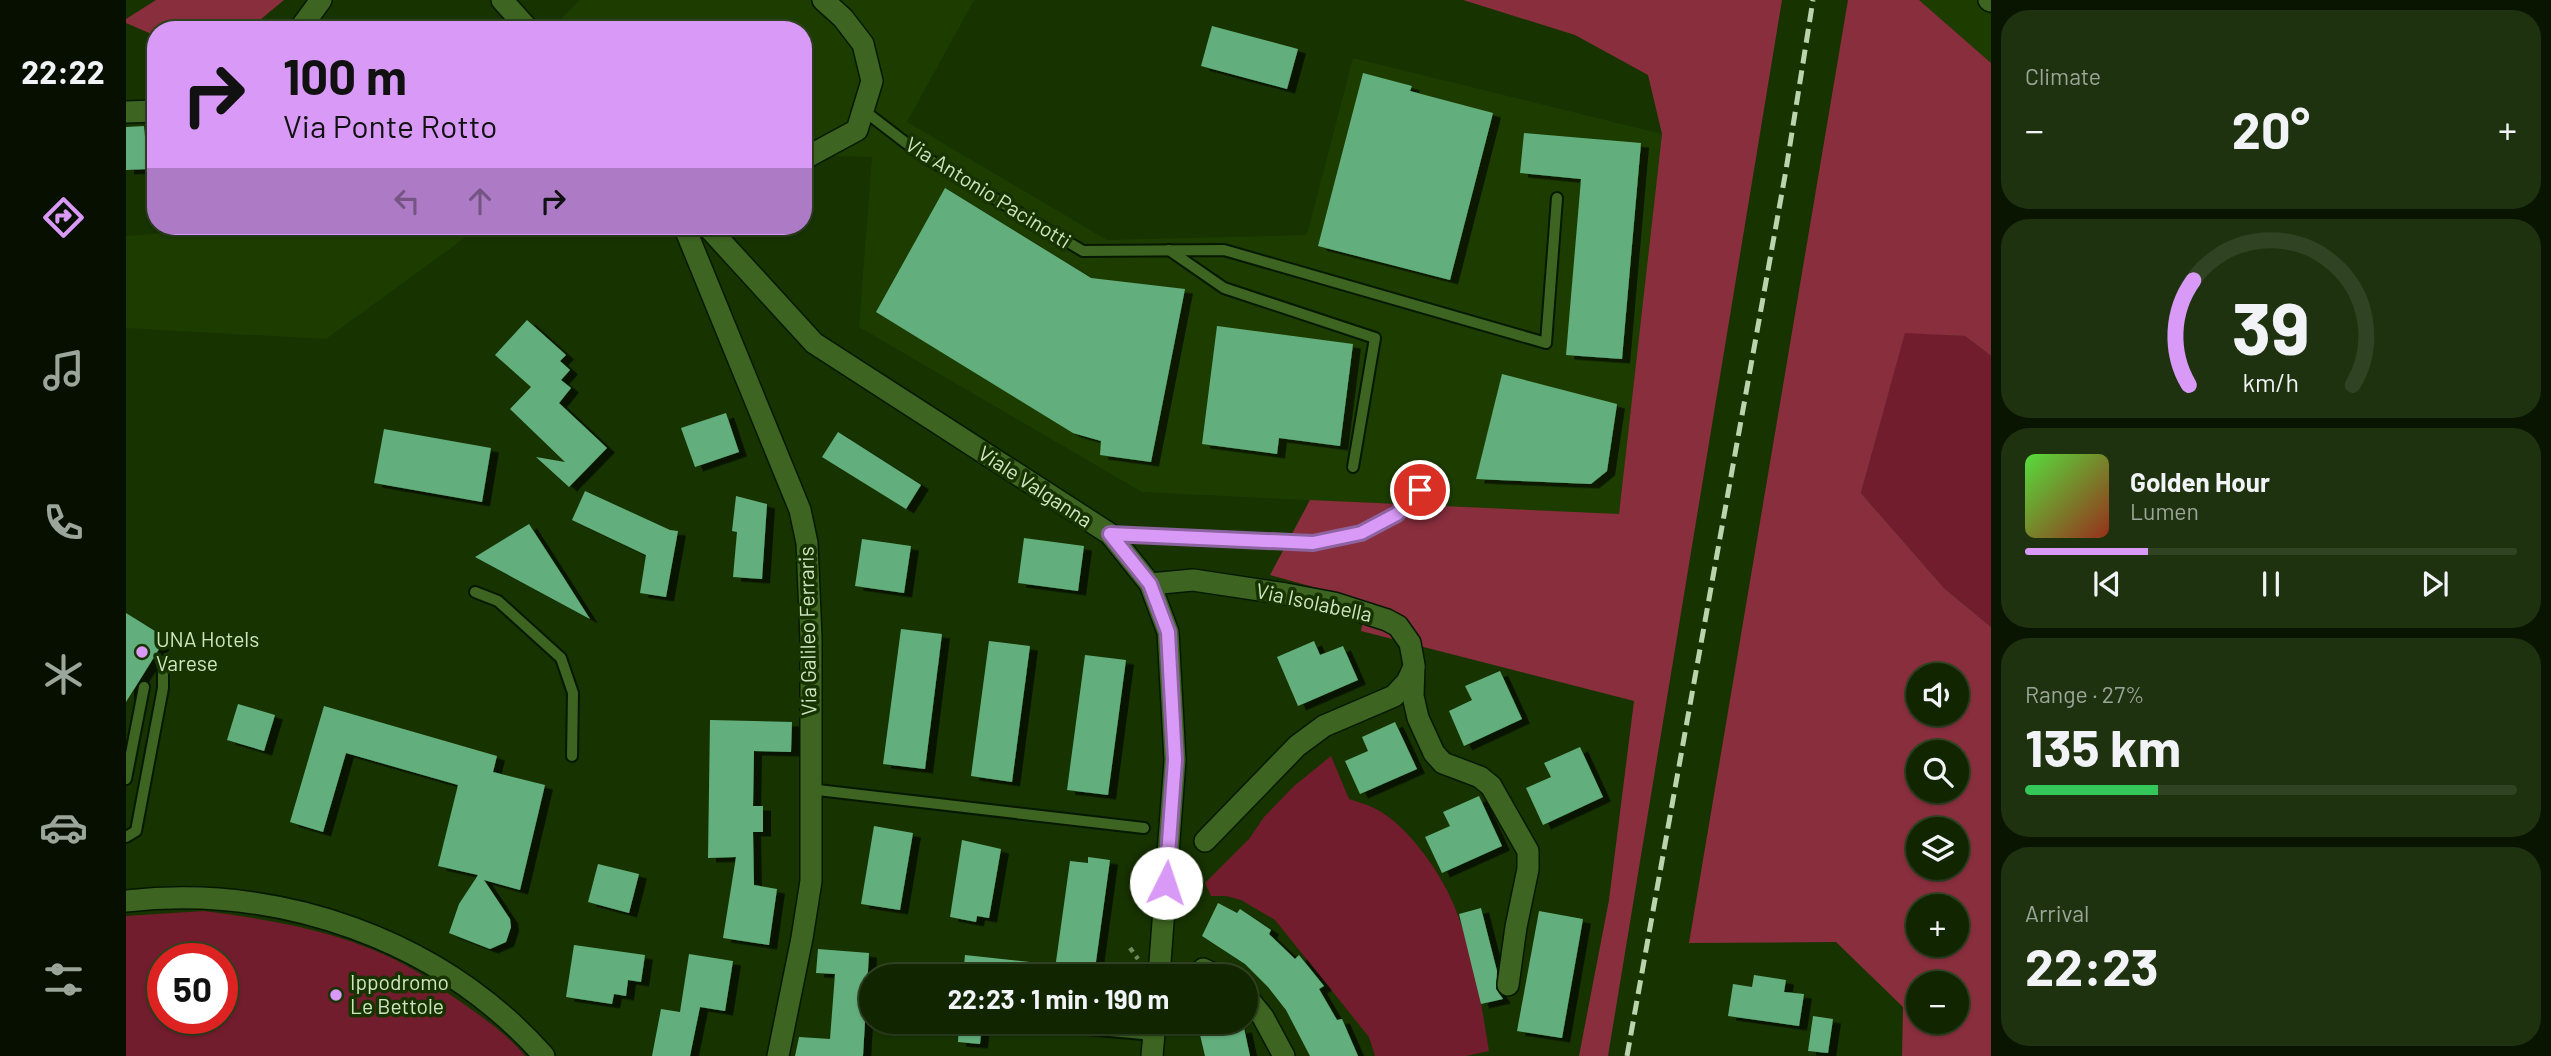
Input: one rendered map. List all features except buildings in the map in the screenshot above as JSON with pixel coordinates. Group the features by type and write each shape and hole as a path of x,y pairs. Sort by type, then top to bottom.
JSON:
{"street":[{"path":"306,21 321,0"},
{"path":"502,0 521,21"},
{"path":"812,154 857,130 872,81 863,44 844,18 823,0"},
{"path":"126,112 147,111"},
{"name":"Via Galileo Ferraris","path":"688,235 800,510 807,543 811,638 811,881 778,1056"},
{"name":"Viale Valganna","path":"715,235 814,343 1110,534 1150,584 1168,632 1175,760 1160,964"},
{"name":"Via Isolabella","path":"1150,584 1194,580 1334,603 1398,626 1410,643 1415,665 1413,695 1418,718 1434,753 1443,763 1480,777 1491,786 1528,851 1528,869 1508,985"},
{"path":"1205,841 1297,746 1324,726 1394,696 1407,682 1415,665"},
{"path":"126,901 208,898 267,904 324,916 382,939 433,965 524,1033 544,1056"},
{"path":"1258,1009 1284,1056"}],"lane":[{"name":"Via Antonio Pacinotti","path":"863,110 923,156 1083,251 1224,250 1546,343 1557,198"},
{"path":"1170,250 1224,288 1374,338 1353,467"},
{"path":"1110,534 1313,543 1361,533 1397,514 1420,490"},
{"path":"475,592 498,601 561,658 573,693 572,757"},
{"path":"126,836 136,831 163,688 163,662"},
{"path":"126,779 144,687"},
{"path":"809,789 1144,828"},
{"path":"1121,1034 1154,1038"}],"shaded area":[{"path":"156,0 284,0 259,21 147,21 147,32 126,23 126,19"},
{"path":"580,0 974,0 907,122 1107,240 1307,235 1353,58 1662,134 1619,515 1142,492 859,327 872,157 812,155 812,21 560,21"},
{"path":"1463,0 1782,0 1608,1056 1579,1056 1609,900 1634,701 1361,631 1367,602 1270,575 1310,500 1619,514 1662,134 1648,75 1575,35"},
{"path":"1848,0 1919,0 1991,63 1991,356 1965,336 1905,333 1861,493 1944,588 1991,627 1991,1056 1902,1056 1903,1007 1836,942 1689,943"},
{"path":"1919,0 1991,0 1991,63"},
{"path":"469,235 326,339 126,328 126,236"},
{"path":"1905,332 1965,336 1991,356 1991,627 1944,588 1861,493"},
{"path":"1331,756 1349,799 1374,808 1401,828 1426,857 1447,890 1470,953 1489,1051 1466,1056 1375,1056 1369,1037 1275,920 1241,900 1211,896 1205,883 1249,839 1264,817 1294,786"},
{"name":"Ippodromo Le Bettole","path":"204,911 262,919 318,931 373,950 424,976 492,1025 525,1056 126,1056 126,916"}],"railway":[{"path":"1627,1056 1786,170 1813,0"}],"place":[{"name":"UNA Hotels Varese","path":"142,652"},
{"name":"Ippodromo Le Bettole","path":"336,995"}],"route":[{"path":"1166,883 1175,760 1168,632 1150,584 1110,534 1313,543 1361,533 1397,514 1420,490"}]}
